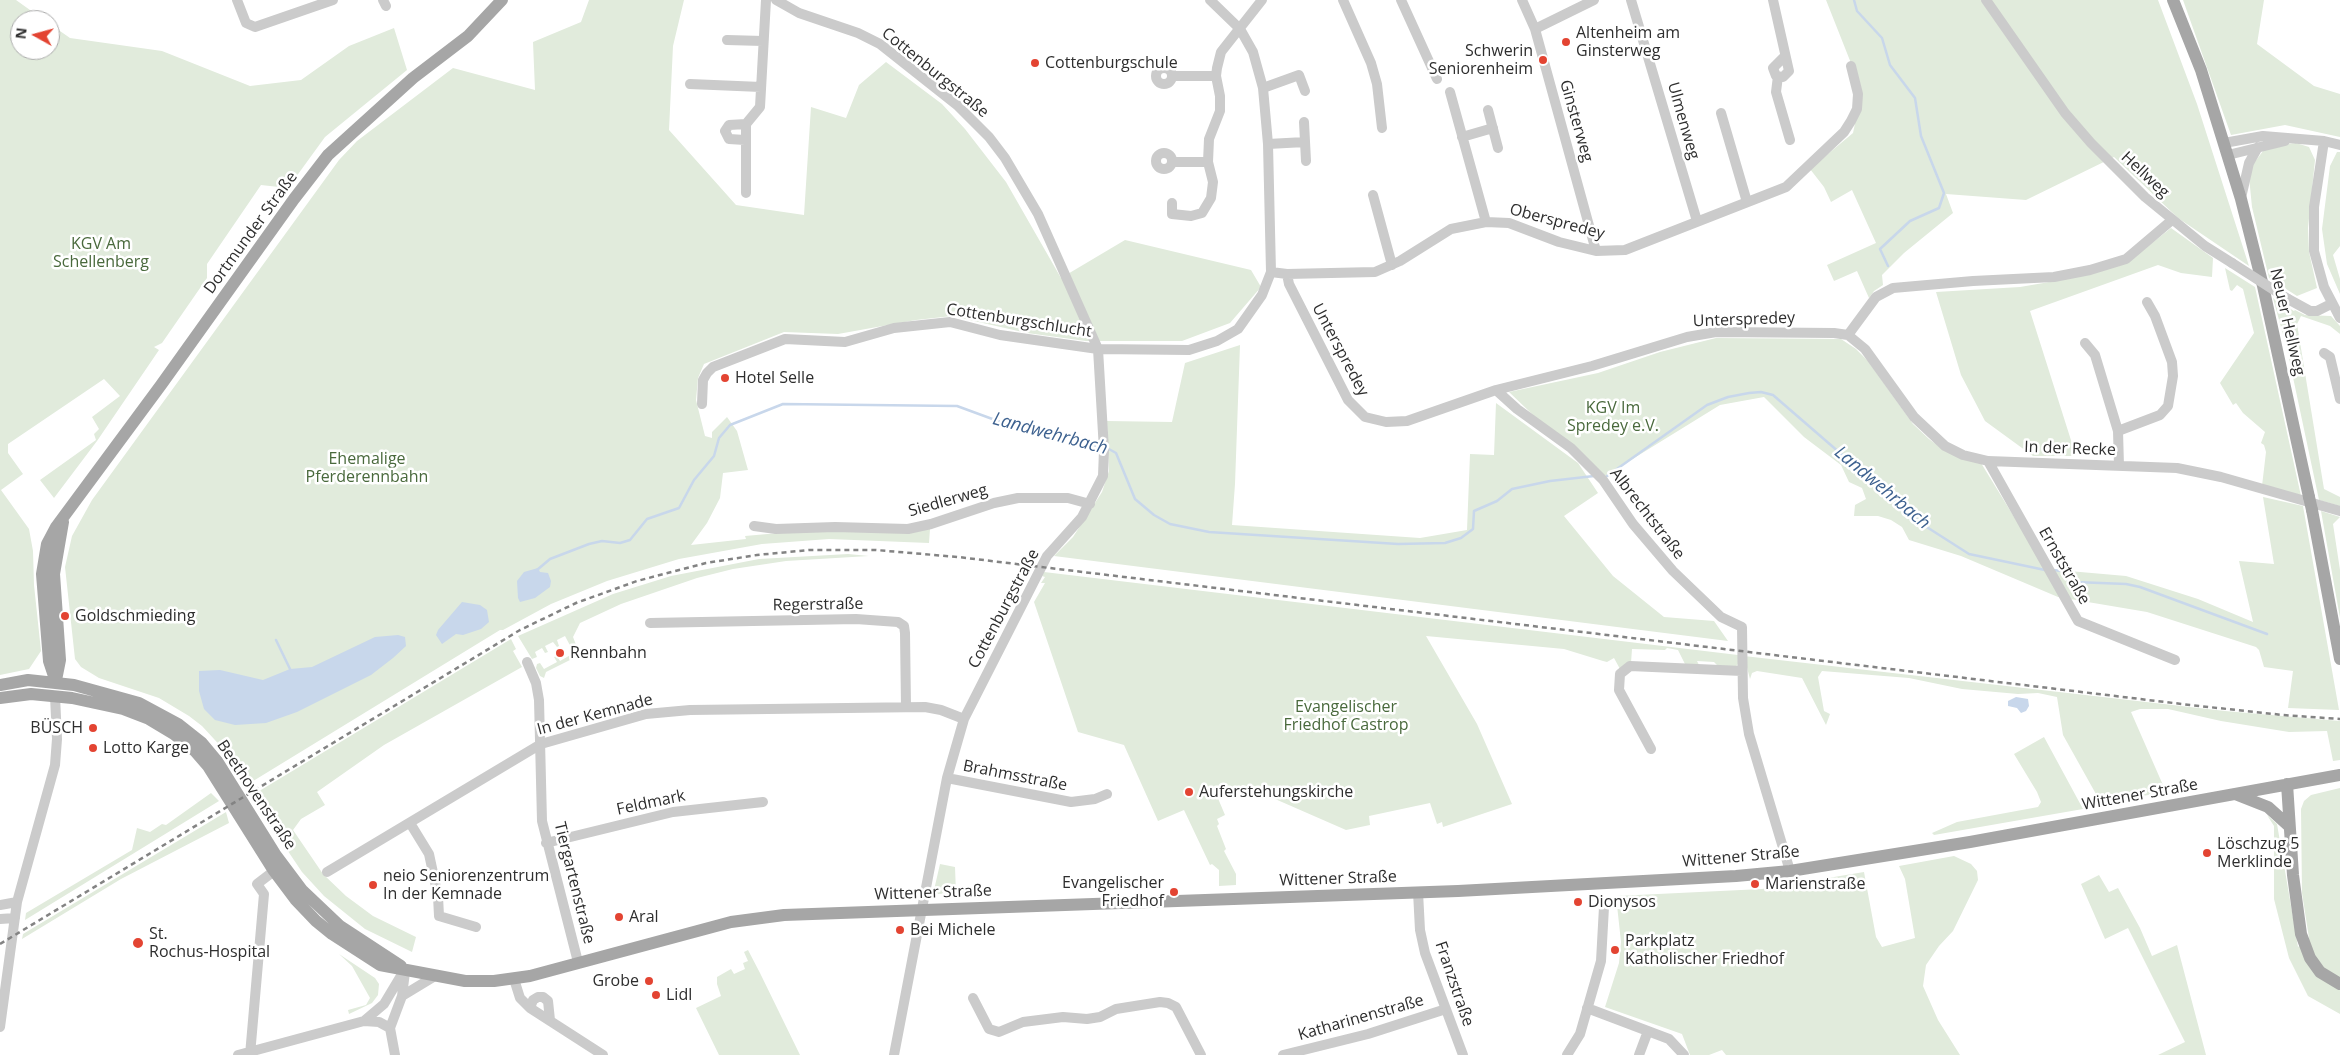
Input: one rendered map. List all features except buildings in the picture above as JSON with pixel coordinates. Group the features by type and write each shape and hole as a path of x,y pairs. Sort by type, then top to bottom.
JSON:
{"main road":[{"name":"Dortmunder Straße","path":"56,696 56,682 49,661 42,574 47,544 56,527 64,519 294,199 328,155 413,78 468,36 502,0"},
{"name":"Neuer Hellweg","path":"2173,0 2201,70 2241,199 2267,305 2312,510 2340,659"},
{"name":"Beethovenstraße","path":"0,685 28,680 56,682 139,703 178,724 202,744 217,761 275,854 302,890 340,926 406,969"},
{"name":"Beethovenstraße","path":"0,698 31,694 56,696 123,709 149,719 188,745 208,766 274,871 295,899 332,934 380,965 406,969"},
{"name":"Wittener Straße","path":"406,969 464,981 514,980 750,918 846,911 1418,892 1696,878 1790,871 1970,842 2340,775"},
{"path":"2287,784 2297,908 2304,947 2320,972 2340,984"},
{"path":"2235,794 2268,807 2289,826"}],"street":[{"path":"237,0 246,22 255,27 333,0"},
{"path":"746,193 746,124 760,107 766,0"},
{"name":"Cottenburgstraße","path":"776,0 799,13 858,33 880,44 957,105 989,137 1005,158 1038,214 1098,349 1104,446 1103,476 1090,504 1072,530 1047,556 964,719 947,778 894,1055"},
{"path":"1210,0 1225,12 1240,30 1253,52 1263,88 1268,144 1271,272"},
{"path":"1172,203 1172,214 1191,216 1202,213 1211,198 1213,182 1208,162 1209,139 1220,111 1220,96 1216,76 1221,52 1262,0"},
{"path":"1343,0 1371,63 1378,84 1382,128"},
{"path":"1401,0 1438,79"},
{"name":"Ginsterweg","path":"1522,0 1535,29 1596,251"},
{"path":"1535,29 1594,0"},
{"name":"Ulmenweg","path":"1631,0 1697,221"},
{"path":"1773,0 1789,71 1784,77 1778,76 1776,92 1790,140"},
{"name":"Hellweg","path":"1986,0 2065,113 2118,172 2172,220 2232,263 2310,311 2317,311 2332,304"},
{"path":"727,40 763,42"},
{"name":"Oberspredey","path":"1271,272 1287,274 1368,273 1392,265 1450,229 1486,222 1509,223 1559,242 1596,251 1625,250 1786,186 1844,132 1857,109 1858,94 1851,66"},
{"path":"1263,88 1299,75 1305,92"},
{"path":"1172,76 1216,76"},
{"path":"690,84 761,87"},
{"path":"1450,92 1486,222"},
{"path":"1488,110 1498,148"},
{"path":"1721,113 1746,202"},
{"path":"1304,122 1306,161"},
{"path":"745,140 728,139 725,131 728,125 746,124"},
{"path":"1462,137 1493,128"},
{"path":"2224,142 2263,136 2324,141 2340,145"},
{"path":"2228,155 2299,139"},
{"path":"2324,141 2312,232 2314,251 2332,304 2340,318"},
{"path":"1268,144 1305,142"},
{"path":"2241,199 2249,163 2258,147"},
{"path":"1173,162 1208,162"},
{"path":"1372,195 1392,265"},
{"path":"1848,335 1876,297 1893,288 1973,280 2054,277 2090,270 2126,259 2172,220"},
{"name":"Cottenburgschlucht","path":"702,404 703,380 713,368 785,339 845,342 894,328 950,322 1000,335 1098,349 1189,350 1217,341 1238,329 1262,295 1271,272"},
{"name":"Unterspredey","path":"1287,274 1289,284 1348,400 1365,417 1386,422 1407,421 1496,390 1600,364 1677,339 1700,334 1818,332 1848,335"},
{"path":"2118,431 2160,415 2168,406 2173,376 2172,362 2155,316 2147,302"},
{"name":"In der Recke","path":"1848,335 1873,357 1906,407 1932,436 1954,451 1988,461 2161,466 2200,472 2340,511"},
{"path":"2085,343 2095,356 2118,431 2119,466"},
{"path":"2324,353 2330,358 2340,397"},
{"name":"Albrechtstraße","path":"1496,390 1571,448 1602,480 1633,524 1673,571 1721,617 1742,627 1742,671 1746,718 1752,748 1790,871"},
{"name":"Ernststraße","path":"1988,461 2078,621 2175,660"},
{"name":"Siedlerweg","path":"754,526 776,529 836,527 908,528 931,524 994,503 1018,498 1068,498 1090,504"},
{"name":"Regerstraße","path":"650,623 856,619 898,622 904,626 905,633 906,707"},
{"name":"Tiergartenstraße","path":"527,662 536,682 541,744 542,821 546,843 578,962"},
{"path":"1651,749 1619,690 1620,674 1630,666 1742,671"},
{"name":"Dortmunder Straße","path":"0,1027 17,902 55,765 57,738 56,696"},
{"name":"In der Kemnade","path":"327,872 399,827 410,823 541,744 646,714 690,710 906,707 934,708 964,719"},
{"name":"Brahmsstraße","path":"947,778 1071,802 1095,799 1107,794"},
{"name":"Feldmark","path":"546,843 674,812 763,802"},
{"path":"410,823 429,854 438,896 439,916 476,927"},
{"path":"250,1053 264,894 257,884 274,871"},
{"name":"Franzstraße","path":"1418,892 1420,930 1425,953 1463,1055"},
{"path":"15,918 0,919 0,905 17,902"},
{"path":"1567,1055 1580,1034 1601,961 1604,907"},
{"path":"0,956 11,954"},
{"path":"395,1055 390,1028 402,996 406,969"},
{"path":"364,1021 384,1004 406,969"},
{"path":"402,996 435,976"},
{"path":"514,980 520,998 530,1008 604,1055"},
{"path":"530,1008 533,1000 538,996 543,997 548,1001 550,1020"},
{"path":"974,998 989,1029 999,1032 1023,1022 1063,1017 1087,1019 1100,1017 1116,1009 1160,1002 1168,1003 1176,1007 1201,1055"},
{"path":"1588,1008 1669,1039 1684,1055"},
{"name":"Katharinenstraße","path":"1283,1055 1368,1034 1446,1009"},
{"path":"238,1055 364,1021 379,1022 390,1028"},
{"path":"1639,1055 1648,1031"}],"green space":[{"name":"KGV Am Schellenberg","path":"0,0 16,0 30,10 10,10 10,60 60,60 60,31 70,38 162,51 250,86 301,80 349,46 394,28 407,70 325,137 288,188 261,185 207,264 207,278 162,343 154,347 159,350 97,441 54,498 40,480 96,440 94,434 99,429 92,417 120,396 104,379 8,444 8,453 23,474 1,490 29,529 33,551 34,585 41,651 29,669 0,675"},
{"name":"Ehemalige Pferderennbahn","path":"589,0 684,0 673,46 669,130 736,205 804,215 811,107 846,118 859,85 886,62 942,104 965,129 1006,182 1061,278 1125,240 1251,270 1261,287 1230,323 1182,341 1086,341 1027,333 952,316 916,320 838,334 784,332 704,364 698,378 696,400 705,436 712,438 712,432 727,417 737,431 748,470 723,473 720,498 707,523 691,545 746,539 745,536 790,532 930,529 929,543 829,539 762,544 679,559 607,581 551,604 500,630 245,786 239,772 226,752 202,726 189,716 159,698 99,678 81,667 75,659 65,567 72,536 92,500 339,160 357,141 453,68 535,90 533,42 581,22"},
{"path":"1826,0 2158,0 2197,104 2249,266 2178,218 2114,157 2026,200 1946,194 1953,213 1904,253 1882,275 1883,285 1874,291 1869,298 1857,271 1834,281 1827,265 1876,243 1852,190 1831,202 1824,187 1810,169 1853,133 1862,91"},
{"path":"2183,0 2264,0 2257,44 2314,86 2340,94 2340,137 2285,125 2231,135"},
{"path":"2296,143 2309,147 2315,160 2308,228 2309,252 2317,288 2297,296 2269,278 2252,207 2249,177 2251,167 2263,151 2275,145"},
{"path":"2337,152 2340,152 2340,246 2333,255 2340,279 2340,294 2327,264 2322,229 2330,166"},
{"path":"2171,228 2213,258 2212,277 2181,273 2158,265 2030,311 2076,456 2033,456 1985,421 1961,375 1936,292 2020,287 2067,279 2132,259"},
{"path":"2225,268 2255,287 2301,496 2262,486 2266,452 2264,445 2261,443 2265,432 2243,413 2236,403 2233,405 2220,383 2254,333 2243,289 2237,285 2232,291 2230,290"},
{"path":"2273,298 2294,311 2305,315 2331,316 2340,326 2340,334 2330,326 2301,316 2297,324 2324,489 2340,497 2340,506 2319,500 2287,349"},
{"name":"KGV Im Spredey e.V.","path":"1716,338 1841,339 1856,349 1868,361 1913,424 1929,439 1945,451 1981,463 2046,569 2126,576 2198,599 2253,622 2239,561 2274,564 2263,497 2303,506 2339,710 2288,708 2293,671 2264,667 2259,650 2256,647 2147,612 2058,597 1961,556 1909,540 1902,527 1891,520 1878,516 1854,516 1855,505 1866,499 1862,488 1849,482 1841,465 1804,437 1764,397 1720,405 1605,476 1509,392 1598,373 1660,352"},
{"path":"1240,345 1232,525 1420,538 1467,530 1470,454 1494,455 1496,403 1578,463 1598,493 1564,516 1613,576 1664,617 1714,621 1728,641 1054,556 1073,537 1102,492 1109,471 1107,421 1172,422 1185,363"},
{"path":"2321,511 2340,517 2333,524 2340,570 2340,618"},
{"path":"848,554 869,556 786,561 733,569 697,578 621,604 580,623 573,637 580,655 546,672 544,678 540,676 536,668 537,664 540,663 544,669 557,662 554,657 557,656 560,661 574,653 565,636 557,640 559,646 557,647 553,642 545,646 548,652 545,653 542,648 535,652 537,657 532,659 518,636 613,594 671,576 759,559"},
{"name":"Evangelischer Friedhof Castrop","path":"1044,572 1738,655 1738,664 1735,668 1719,667 1714,662 1697,661 1699,665 1685,664 1678,650 1667,648 1665,650 1632,649 1631,663 1620,669 1614,658 1607,662 1564,649 1426,636 1477,724 1512,804 1443,827 1442,822 1437,824 1430,803 1369,816 1370,825 1346,830 1243,785 1217,796 1225,815 1217,819 1219,824 1217,826 1226,849 1224,851 1236,874 1236,885 1219,886 1219,870 1212,864 1210,865 1184,810 1158,821 1124,745 1078,732 1034,602 1045,583 1041,583 1045,577 1042,576"},
{"path":"511,639 516,649 513,651 522,667 384,745 317,792 325,805 301,819 293,830 323,874 346,896 373,916 416,937 412,952 365,929 324,896 302,872 251,796"},
{"path":"1744,656 2225,711 2340,721 2340,760 2333,761 2327,731 2289,732 2221,721 2168,709 2140,709 2131,712 2166,792 2101,803 2063,735 2057,697 2038,693 2018,694 1962,689 1909,678 1822,671 1818,677 1824,711 1830,714 1826,725 1802,678 1757,671 1752,673 1750,679"},
{"path":"2044,737 2083,809 1934,835 1932,833 1957,822 2038,807 2041,802 2037,792 2014,754"},
{"path":"2340,788 2340,1014 2308,996 2289,958 2274,899 2274,826 2267,815 2277,824 2298,947 2309,938 2302,893 2301,809 2304,801 2311,795"},
{"path":"211,793 219,801 25,920 26,913 132,850 137,828 150,832 162,824 166,825"},
{"path":"226,812 229,823 121,879 22,939 23,934"},
{"path":"1954,856 1971,864 1977,871 1978,880 1953,931 1939,946 1926,965 1923,986 1938,1020 1960,1055 1726,1055 1722,1050 1709,1055 1690,1055 1682,1034 1605,1007 1619,963 1621,942 1616,896 1762,889 1864,872 1876,937 1882,947 1915,938 1905,879 1899,866"},
{"path":"940,864 955,867 956,893 938,894 934,890"},
{"path":"2099,875 2109,892 2118,888 2140,928 2152,956 2177,945 2206,1055 2158,1055 2185,1042 2128,928 2105,939 2081,884"},
{"path":"748,950 800,1055 719,1055 696,1008 721,996 717,977 731,969 734,974 745,969 743,963 748,961 744,952"},
{"path":"339,954 375,978 379,984 378,995 372,1003 349,1014 348,1010 366,1005 370,998 352,966"}],"water":[{"path":"538,568 540,572 548,573 551,581 550,587 535,598 520,602 517,581 524,572"},
{"path":"462,602 480,605 487,610 489,622 481,629 463,635 456,634 442,644 436,635 438,630"},
{"path":"398,635 405,637 406,646 371,675 297,712 266,723 235,725 215,720 204,709 199,691 199,671 220,670 263,680 290,669 312,667 375,637"},
{"path":"2016,697 2028,699 2029,706 2026,711 2021,713 2017,708 2008,706 2008,701"}],"waterway":[{"path":"1854,0 1857,11 1882,38 1890,65 1915,98 1921,136 1944,193 1939,208 1910,221 1880,249 1888,266"},
{"name":"Landwehrbach","path":"1607,476 1707,405 1728,397 1761,392 1773,395 1922,524 1969,554 2045,570"},
{"name":"Landwehrbach","path":"537,570 550,559 589,544 602,541 620,543 630,540 647,519 679,508 694,480 714,456 719,438 730,425 783,404 957,406 1006,424 1086,440 1093,445 1102,447"},
{"name":"Landwehrbach","path":"1107,448 1116,453 1135,499 1154,515 1170,524 1209,532 1398,544 1445,543 1461,538 1473,529 1474,511 1497,501 1512,489 1550,481 1594,476"},
{"name":"Landwehrbach","path":"2053,570 2062,571 2067,579 2075,582 2126,584 2140,587 2267,634"},
{"path":"276,640 290,669"}],"railway":[{"path":"0,944 520,630 576,603 637,581 706,563 757,555 809,550 876,550 958,557 2190,705 2340,719"}],"place":[{"name":"Altenheim am Ginsterweg","path":"1566,42"},
{"name":"Schwerin Seniorenheim","path":"1543,60"},
{"name":"Cottenburgschule","path":"1035,63"},
{"name":"Hotel Selle","path":"725,378"},
{"name":"Goldschmieding","path":"65,616"},
{"name":"Rennbahn","path":"560,653"},
{"name":"BÜSCH","path":"93,728"},
{"name":"Lotto Karge","path":"93,748"},
{"name":"Auferstehungskirche","path":"1189,792"},
{"name":"Löschzug 5 Merklinde","path":"2207,853"},
{"name":"Marienstraße","path":"1755,884"},
{"name":"neio Seniorenzentrum In der Kemnade","path":"373,885"},
{"name":"Evangelischer Friedhof","path":"1174,892"},
{"name":"Dionysos","path":"1578,902"},
{"name":"Aral","path":"619,917"},
{"name":"Bei Michele","path":"900,930"},
{"name":"St. Rochus-Hospital","path":"138,943"},
{"name":"Parkplatz Katholischer Friedhof","path":"1615,950"},
{"name":"Grobe","path":"649,981"},
{"name":"Lidl","path":"656,995"}]}
